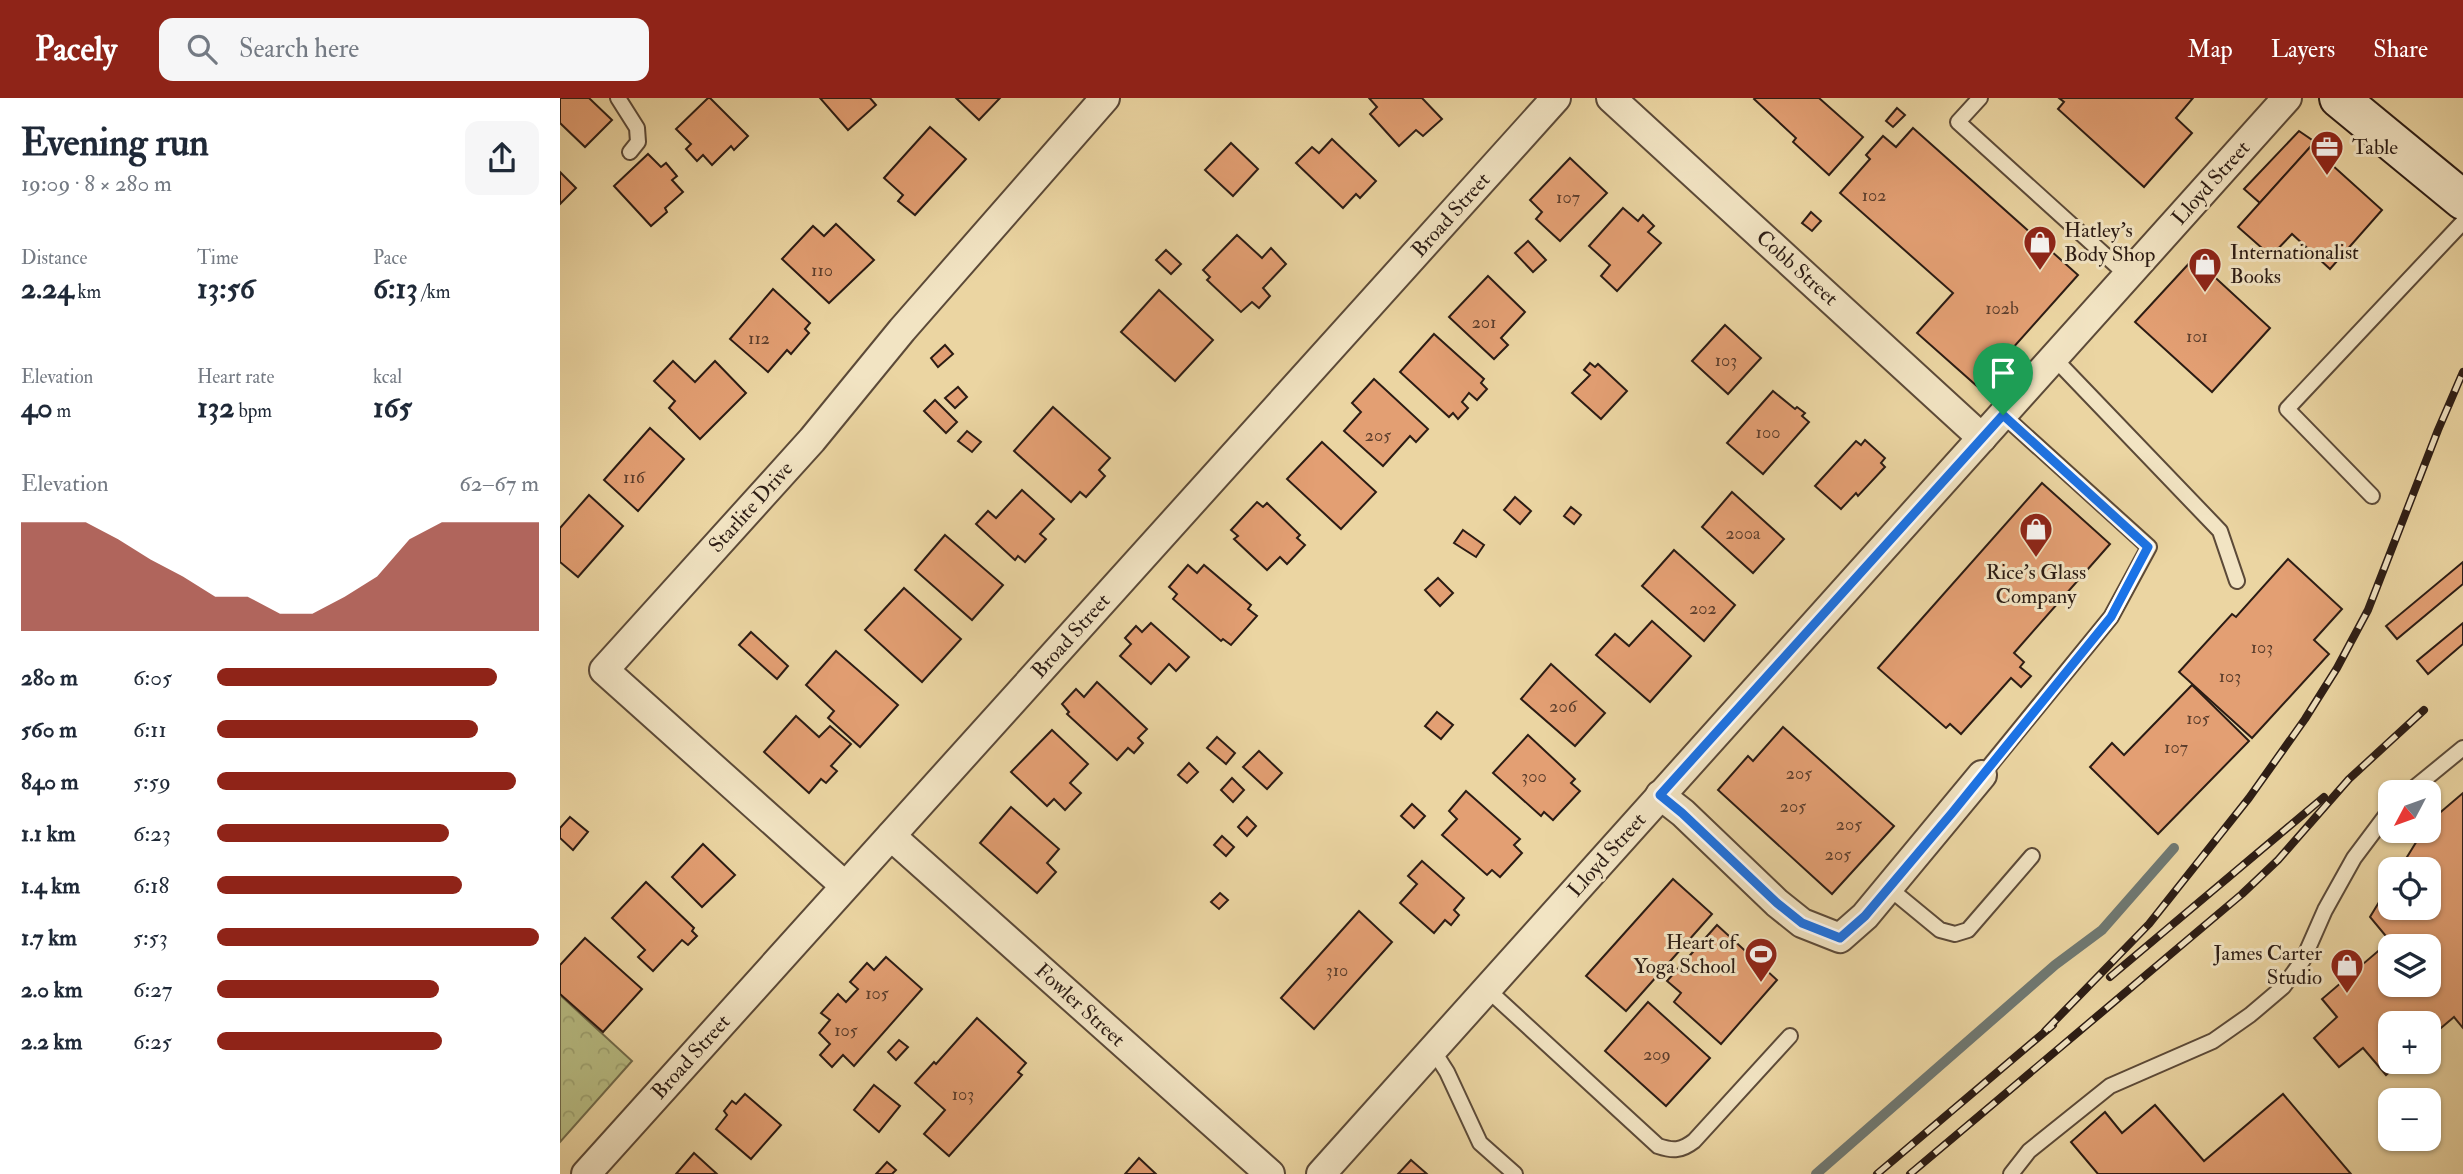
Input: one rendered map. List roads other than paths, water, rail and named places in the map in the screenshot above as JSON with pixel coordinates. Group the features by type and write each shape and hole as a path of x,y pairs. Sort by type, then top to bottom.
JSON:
{"main road":[{"path":"2339,98 2463,201"}],"street":[{"name":"Starlite Drive","path":"844,885 604,670 811,440 902,330 1105,98"},
{"name":"Broad Street","path":"586,1174 1556,98"},
{"name":"Cobb Street","path":"1611,98 1982,438"},
{"name":"Lloyd Street","path":"1321,1174 2287,98"},
{"path":"1660,795 1802,923 1840,938 1865,916 1982,775"},
{"name":"Fowler Street","path":"891,836 1270,1174"}],"lane":[{"path":"618,98 637,128 638,142 630,152"},
{"path":"1980,98 1958,122 2128,276"},
{"path":"2372,496 2287,409 2463,222"},
{"path":"2054,358 2220,531 2237,581"},
{"path":"1982,775 2111,617 2148,547 2003,415"},
{"path":"2424,780 2463,748"},
{"path":"2011,1174 2029,1151 2110,1086 2213,1041 2283,987 2303,960 2325,910 2354,858 2378,826"},
{"path":"1889,888 1940,930 1955,934 1968,930 2032,856"},
{"path":"1487,989 1658,1146 1672,1151 1684,1149 1694,1141 1790,1036"},
{"path":"1433,1050 1447,1072 1480,1143 1515,1174"}],"waterway":[{"path":"1816,1174 2055,965 2102,930 2174,848"}],"railway":[{"path":"2045,1031 2149,924 2249,798 2305,719 2337,668 2368,610 2463,372"},
{"path":"1910,1174 2242,894 2278,860 2349,779 2424,710"},
{"path":"2110,977 2324,797"},
{"path":"1877,1174 2053,1025"}],"place":[{"name":"Table","path":"2327,177"},
{"name":"Hatley's Body Shop","path":"2040,272"},
{"name":"Internationalist Books","path":"2205,294"},
{"name":"Rice's Glass Company","path":"2036,559"},
{"name":"Heart of Yoga School","path":"1761,984"},
{"name":"James Carter Studio","path":"2347,995"}]}
